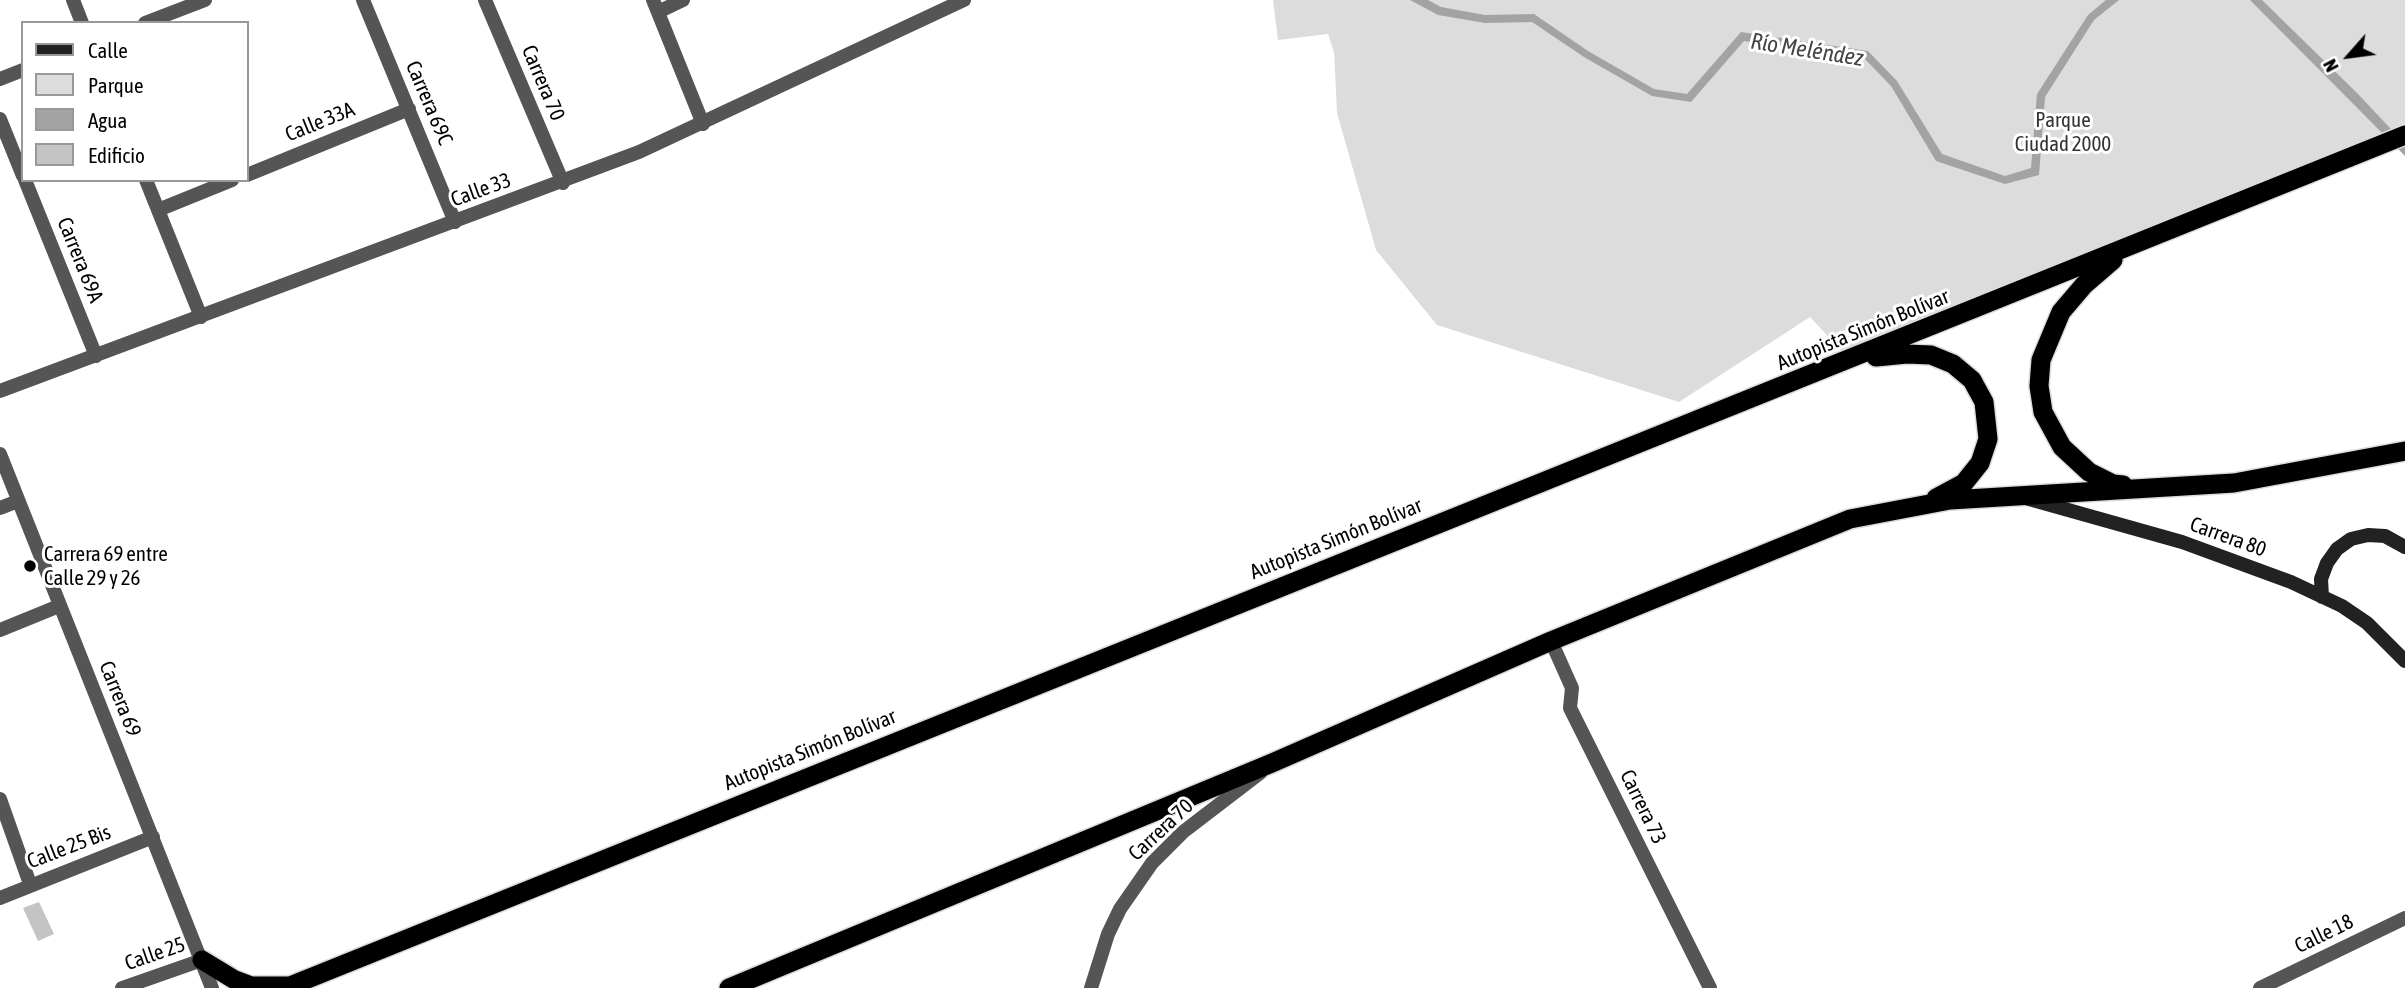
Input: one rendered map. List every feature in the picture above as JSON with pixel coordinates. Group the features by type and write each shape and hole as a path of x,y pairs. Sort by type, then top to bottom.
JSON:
{"highway":[{"name":"Autopista Simón Bolívar","path":"287,987 2405,135"},
{"path":"2127,248 2084,285 2054,324 2041,360 2040,400 2052,434 2081,466 2113,484 2159,488"},
{"path":"729,988 1272,763 1551,641 1850,519 1942,496 1964,483 1985,452 1987,414 1972,380 1953,364 1931,355 1908,354 1850,360"},
{"path":"1877,513 1950,500 2159,488 2282,476 2405,451"},
{"path":"202,960 235,980 251,986 287,987"},
{"path":"318,988 341,964"}],"main road":[{"name":"Carrera 80","path":"2016,496 2182,542 2322,597 2367,623 2405,660"},
{"path":"2322,597 2321,579 2327,563 2337,549 2351,539 2368,535 2385,536 2405,547"}],"street":[{"path":"73,0 81,21"},
{"path":"150,21 205,0"},
{"name":"Carrera 69C","path":"363,0 455,222"},
{"name":"Carrera 70","path":"485,0 563,183"},
{"path":"683,0 655,6 703,124"},
{"name":"Calle 33","path":"0,391 563,183 703,124 964,0"},
{"path":"0,79 21,71"},
{"name":"Calle 33A","path":"248,174 409,109"},
{"name":"Carrera 69A","path":"0,120 21,171"},
{"name":"Carrera 69A","path":"26,182 96,356"},
{"path":"147,182 201,317"},
{"path":"158,210 227,182"},
{"name":"Carrera 69","path":"0,454 212,988"},
{"path":"0,508 19,501"},
{"path":"0,630 59,606"},
{"name":"Carrera 73","path":"1551,641 1572,688 1570,708 1710,988"},
{"name":"Carrera 70","path":"1091,988 1108,934 1120,909 1152,863 1183,832 1272,763"},
{"path":"0,799 30,884"},
{"name":"Calle 25 Bis","path":"0,898 153,836"},
{"name":"Calle 18","path":"2260,988 2405,918"},
{"name":"Calle 25","path":"122,988 202,960"}],"green space":[{"name":"Parque Ciudad 2000","path":"1273,0 2405,0 2405,135 1850,360 1810,317 1679,402 1437,325 1376,250 1337,113 1334,52 1328,34 1278,40"}],"water":[{"path":"1410,0 1428,0 1441,7 1485,15 1534,14 1588,51 1654,89 1687,94 1741,32 1868,51 1897,81 1942,154 2005,176 2031,168 2037,94 2088,15 2106,0 2119,0 2094,20 2045,97 2039,175 2005,184 1936,161 1891,86 1864,58 1744,41 1691,102 1652,96 1584,57 1532,22 1485,23 1438,15"},
{"path":"2250,0 2262,0 2358,94 2405,144 2405,156"}],"building":[{"path":"39,902 54,934 38,941 23,908"}],"place":[{"name":"Carrera 69 entre Calle 29 y 26","path":"30,566"}],"water label":[{"name":"Río Meléndez","path":"1807,50"}]}
